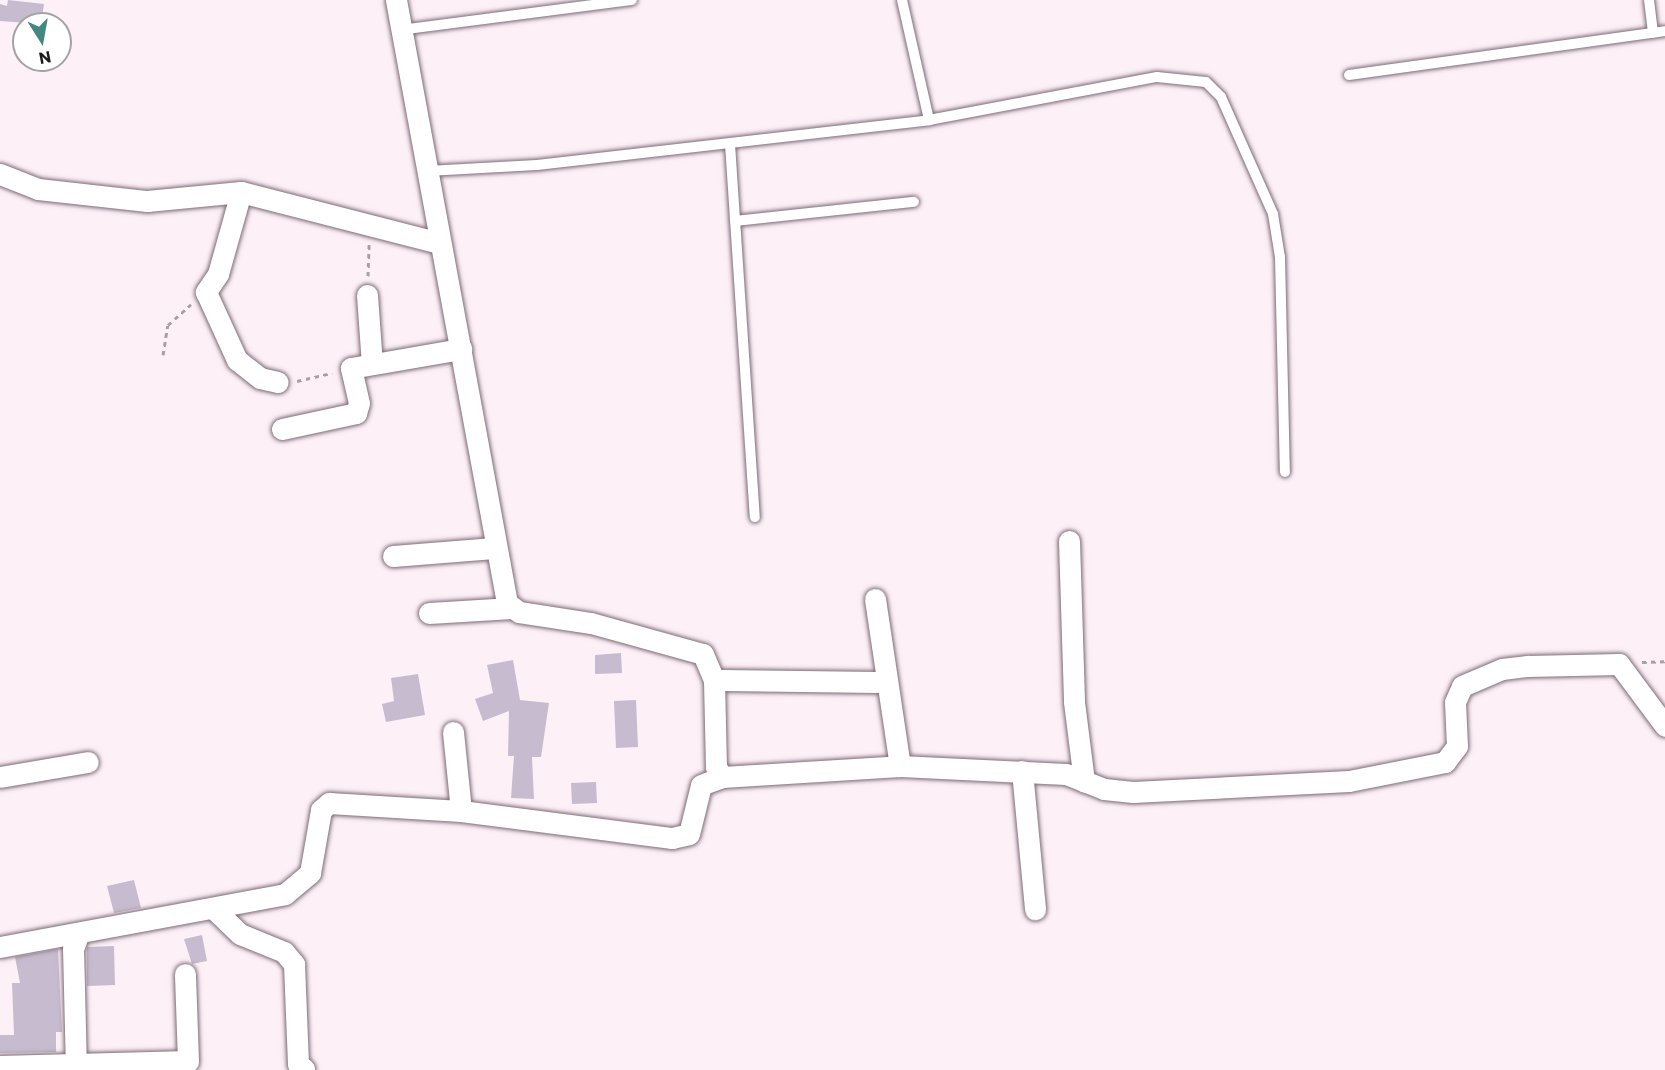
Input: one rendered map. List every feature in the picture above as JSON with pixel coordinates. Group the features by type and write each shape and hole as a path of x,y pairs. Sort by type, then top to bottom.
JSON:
{"street":[{"path":"396,0 399,30 461,349 494,548 512,608"},
{"path":"0,174 38,189 147,201 240,192 440,243"},
{"path":"240,192 218,274 206,292 237,360 260,378 278,382"},
{"path":"282,429 356,413 359,403 367,295"},
{"path":"361,366 461,349"},
{"path":"1069,541 1074,702 1084,781"},
{"path":"393,556 494,548"},
{"path":"875,599 900,766"},
{"path":"429,612 512,608 691,648 710,661 714,680 716,767 722,777"},
{"path":"0,947 78,935 285,894 313,867 321,810 329,803 461,811 686,836 693,828 701,785 722,777 900,766 1022,771 1084,781 1125,792 1349,781 1445,762 1457,746 1455,702 1462,686 1502,669 1528,666 1620,664 1665,726"},
{"path":"714,680 887,682"},
{"path":"453,732 461,811"},
{"path":"0,777 88,762"},
{"path":"1022,771 1035,909"},
{"path":"213,908 240,934 284,952 294,964 298,1064 304,1069"},
{"path":"76,1067 73,949 78,935"},
{"path":"0,1066 76,1067 189,1061 185,974"}],"lane":[{"path":"399,30 632,0"},
{"path":"902,0 929,120"},
{"path":"1349,75 1659,32 1649,0"},
{"path":"427,171 730,144 929,120 1157,77 1206,82 1214,89 1273,213 1280,257 1285,472"},
{"path":"730,144 755,517"},
{"path":"735,220 914,202"}],"path":[{"path":"367,295 369,226"},
{"path":"164,355 168,325 206,292"},
{"path":"278,382 361,366"}],"building":[{"path":"8,0 44,4 43,12 12,12 12,22 0,21 0,4 7,6"},
{"path":"621,653 622,673 595,674 595,655"},
{"path":"513,660 520,700 549,703 541,757 532,757 534,799 511,798 514,756 508,756 509,711 483,721 475,699 493,693 487,665"},
{"path":"418,674 425,715 386,722 382,704 394,701 391,678"},
{"path":"636,700 638,747 616,748 614,701"},
{"path":"596,782 597,803 572,804 571,783"},
{"path":"134,880 141,908 114,913 107,886"},
{"path":"202,935 207,961 192,964 184,939"},
{"path":"114,946 115,985 87,986 87,947"},
{"path":"58,949 62,1032 56,1032 56,1052 0,1053 0,1035 14,1035 12,983 20,983 15,957"}]}
